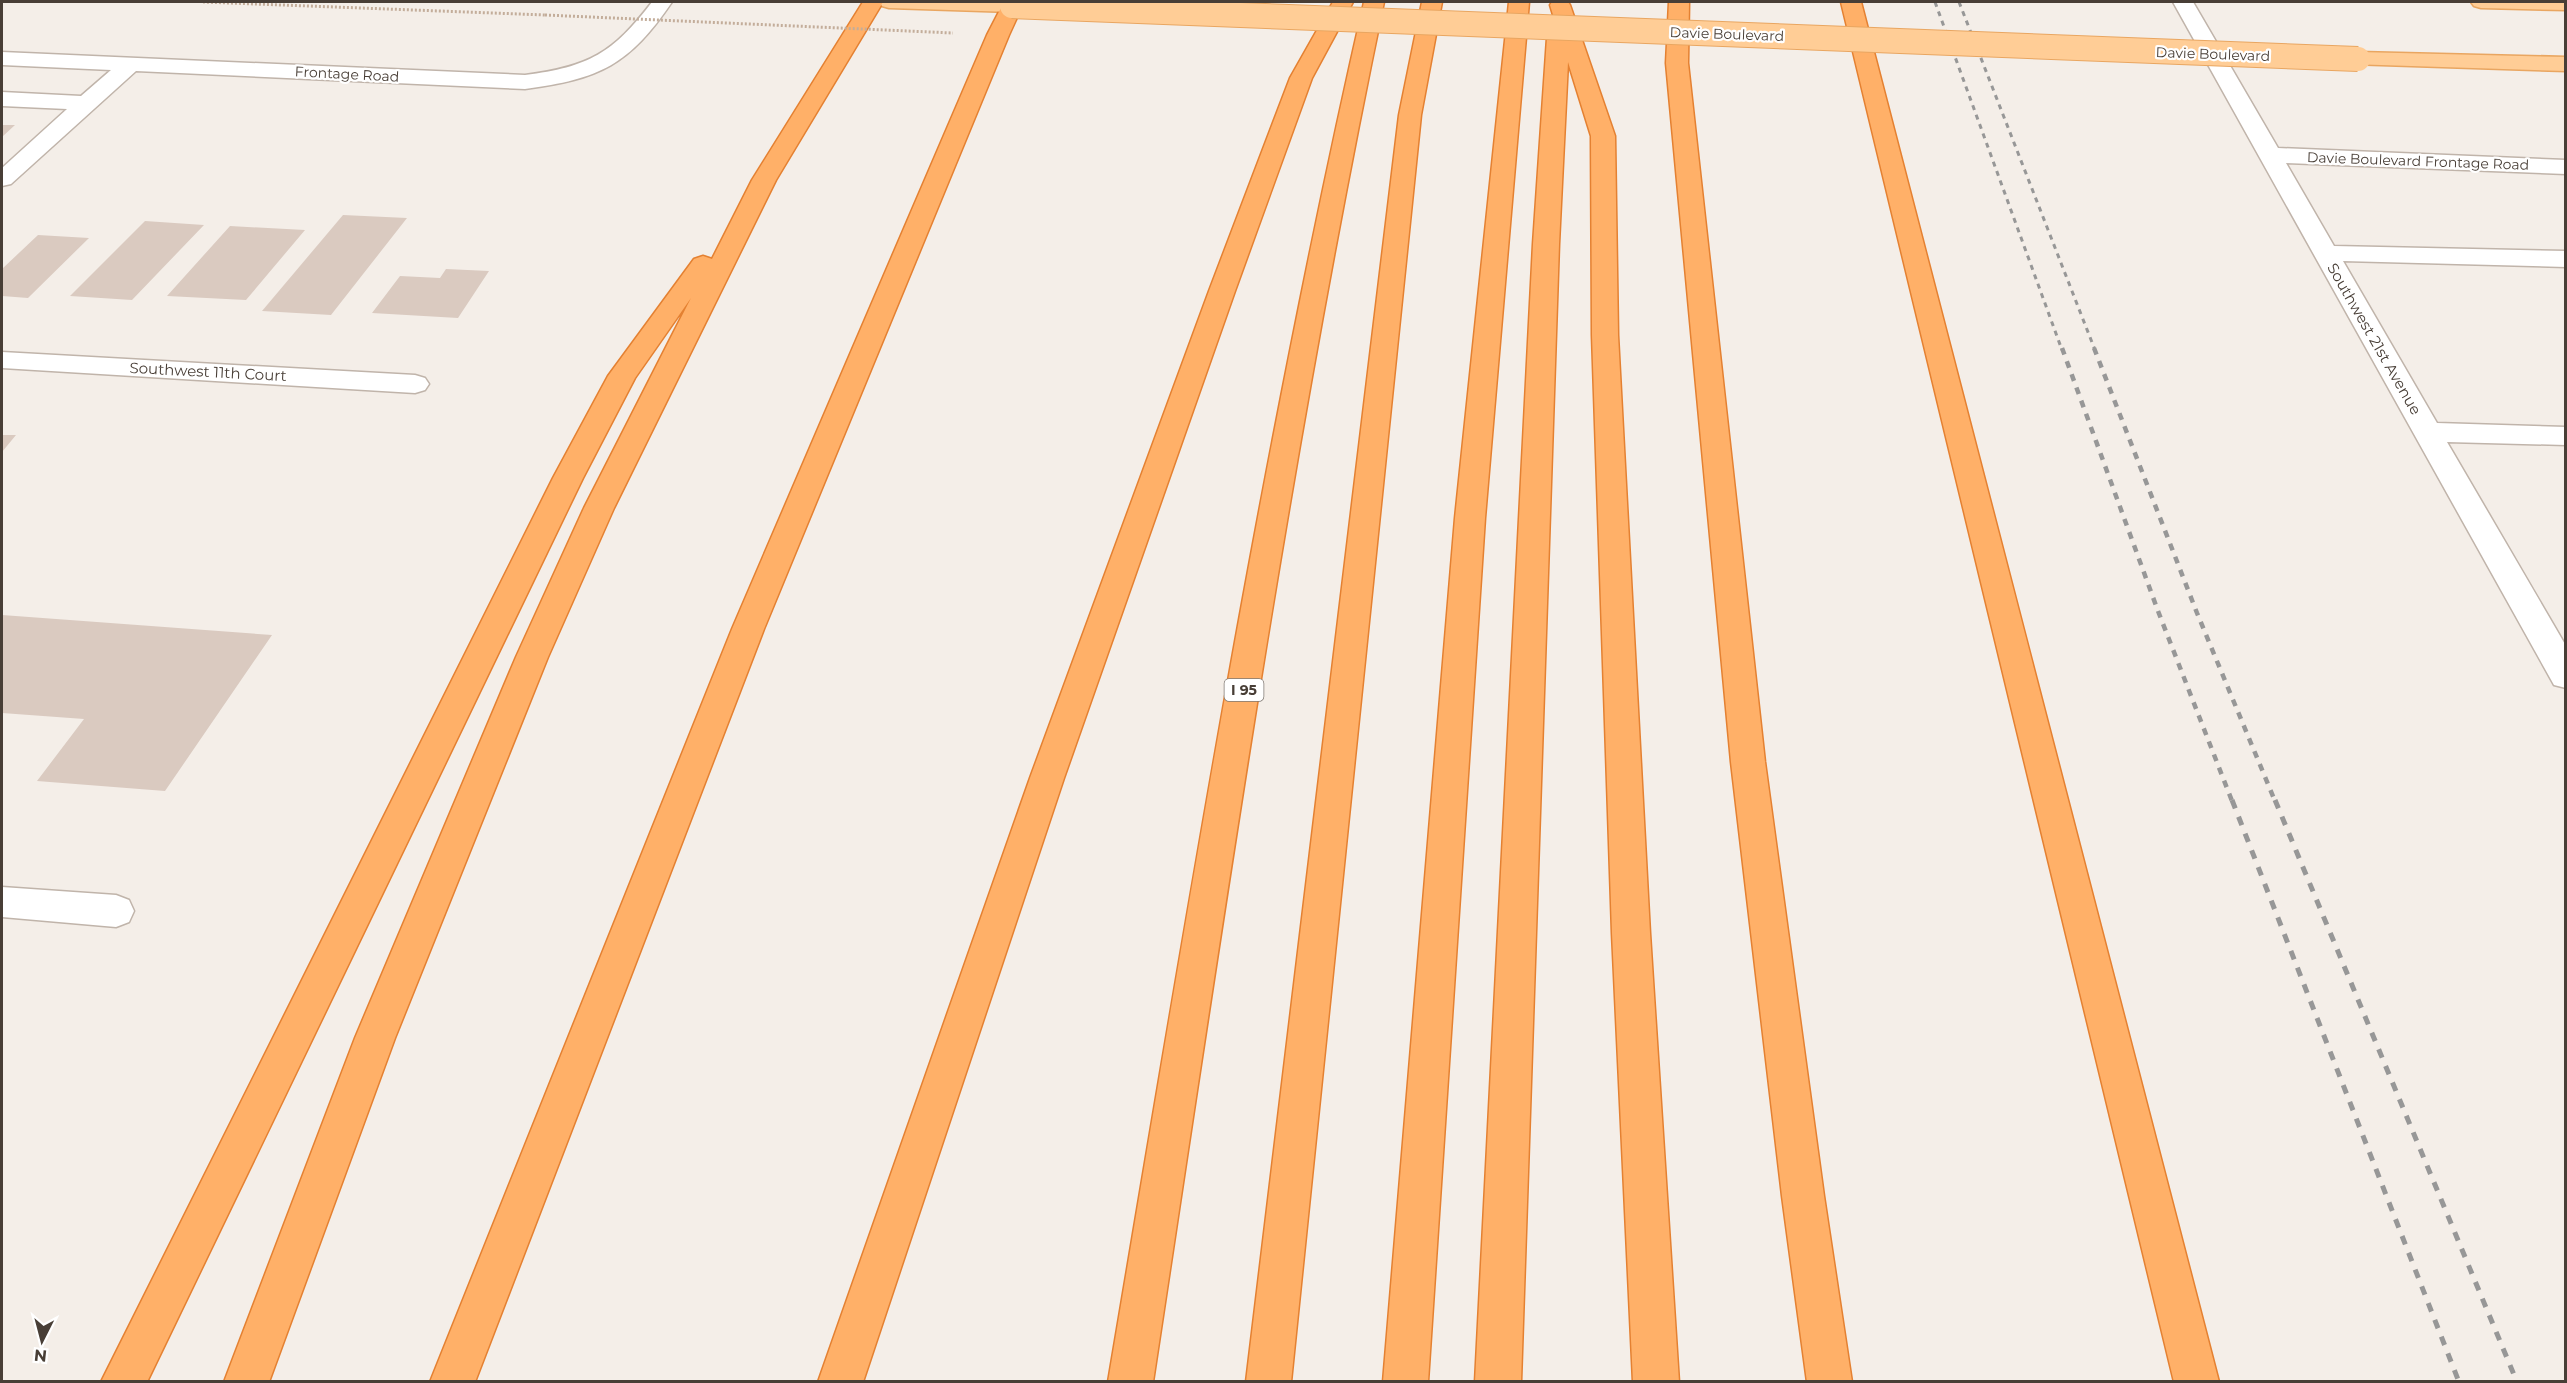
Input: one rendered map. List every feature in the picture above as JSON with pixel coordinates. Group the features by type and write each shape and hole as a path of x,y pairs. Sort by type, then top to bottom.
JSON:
{"highway":[{"path":"123,1382 520,572 622,376 764,180 873,2"},
{"path":"840,1382 1047,778 1222,291 1301,78 1343,2"},
{"name":"I 95","path":"1130,1382 1208,893 1269,545 1331,208 1374,2"},
{"path":"1268,1382 1410,115 1432,2"},
{"path":"1404,1382 1464,597 1492,261 1519,2"},
{"path":"1679,2 1677,63 1748,762 1803,1196 1830,1382"},
{"path":"1851,2 2197,1382"},
{"path":"1498,1382 1545,255 1560,3"},
{"path":"1560,3 1603,136 1605,335 1631,933 1656,1382"},
{"path":"452,1382 748,629 1013,4"},
{"path":"246,1382 375,1038 532,657 599,508 764,180"}],"main road":[{"name":"Davie Boulevard","path":"889,2 1013,4 1677,33 2358,59 2565,64"},
{"path":"2481,2 2565,4"}],"street":[{"name":"Frontage Road","path":"2,58 525,82 571,76 605,63 630,44 662,2"},
{"name":"Southwest 21st Avenue","path":"2183,2 2565,676"},
{"path":"3,179 130,64"},
{"path":"2,99 86,103"},
{"name":"Davie Boulevard Frontage Road","path":"2270,155 2565,167"},
{"path":"2326,253 2565,259"},
{"name":"Southwest 11th Court","path":"2,360 415,384"},
{"path":"2427,432 2565,436"},
{"path":"2,902 116,911"}],"path":[{"path":"203,2 953,33"}],"building":[{"path":"2,125 15,125 2,137"},
{"path":"343,215 407,218 331,315 262,311"},
{"path":"145,221 204,225 132,300 70,296"},
{"path":"230,226 305,230 246,300 167,296"},
{"path":"38,235 89,238 28,298 2,296 2,269"},
{"path":"446,269 489,271 458,318 372,313 400,276 440,278"},
{"path":"2,435 16,435 2,452"},
{"path":"2,615 272,635 165,791 37,781 84,719 2,713"}],"railway":[{"path":"1935,2 2062,350"},
{"path":"1959,2 2095,350"},
{"path":"2062,348 2158,611 2232,801"},
{"path":"2094,348 2197,613 2275,801"},
{"path":"2232,800 2459,1382"},
{"path":"2275,800 2517,1382"}]}
